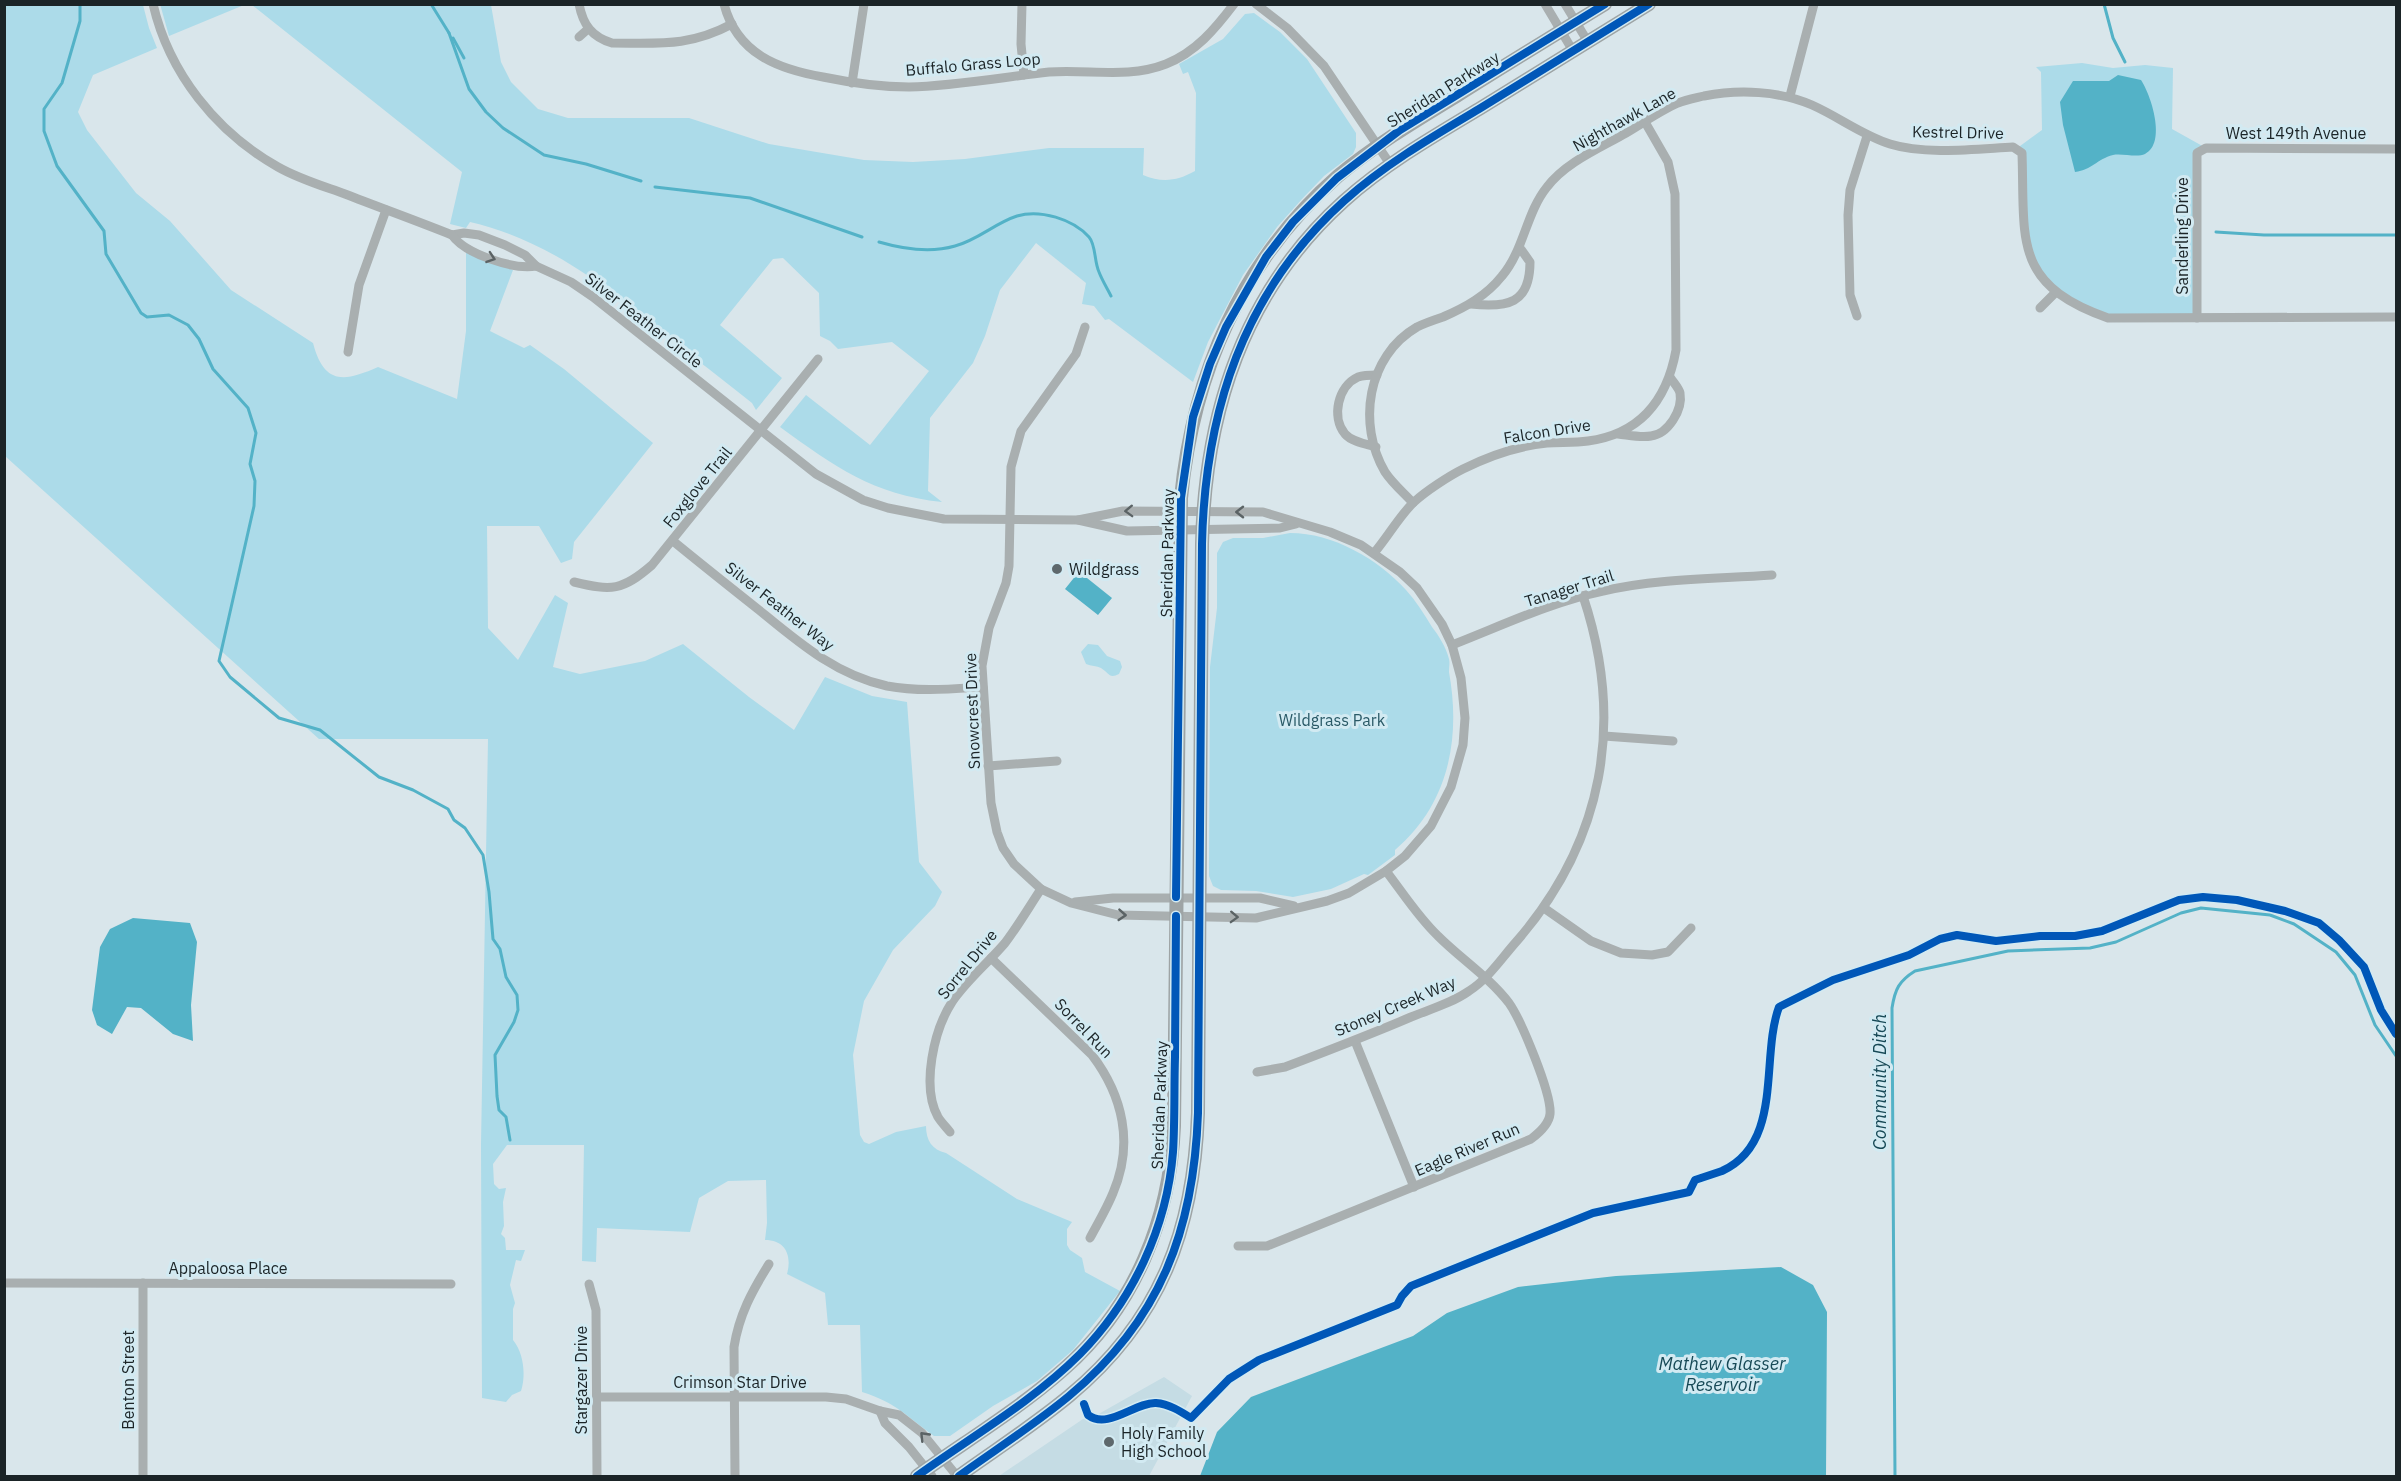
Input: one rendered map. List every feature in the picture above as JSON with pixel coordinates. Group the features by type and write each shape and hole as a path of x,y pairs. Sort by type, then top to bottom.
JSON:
{"main road":[{"name":"Sheridan Parkway","path":"925,1474 1042,1387 1081,1354 1113,1315 1129,1291 1148,1252 1166,1196 1173,1152 1180,512 1187,443 1197,403 1217,345 1245,290 1266,257 1300,214 1337,178 1378,147 1605,4"},
{"name":"Sheridan Parkway","path":"958,1476 1067,1398 1095,1372 1132,1329 1152,1300 1170,1264 1184,1225 1196,1164 1198,1113 1203,512 1209,450 1218,410 1238,352 1259,310 1288,264 1342,202 1390,164 1649,4"}],"street":[{"name":"Silver Feather Circle","path":"153,4 165,41 178,69 195,95 235,137 256,153 298,177 452,235 464,233 496,242 525,255 536,266 571,282 593,297 816,474 863,500 914,515 944,519 1078,520 1123,510 1263,512 1349,539 1374,553 1417,588 1442,624 1452,645"},
{"path":"579,4 588,29 603,40 612,43 676,43 712,35 732,24"},
{"name":"Buffalo Grass Loop","path":"724,4 732,24 752,50 780,67 852,83 908,87 939,86 1077,71 1129,73 1167,63 1202,42 1217,27 1233,4"},
{"path":"852,83 864,4"},
{"path":"1022,4 1021,44 1024,75"},
{"path":"1256,4 1287,28 1324,66 1390,164"},
{"path":"1545,4 1573,51"},
{"path":"1565,4 1588,42"},
{"path":"1791,96 1811,7"},
{"path":"579,37 588,29"},
{"name":"Nighthawk Lane","path":"1413,502 1385,471 1369,423 1369,399 1377,375 1398,342 1417,327 1471,304 1487,294 1504,275 1520,248 1536,206 1547,187 1580,160 1679,102 1729,93 1791,96"},
{"name":"Kestrel Drive","path":"1791,96 1814,106 1867,136 1893,145 1922,149 2013,147 2022,153 2023,234 2028,253 2037,270 2056,292 2071,303 2109,318 2397,318"},
{"name":"Falcon Drive","path":"1618,434 1640,421 1661,396 1670,378 1676,350 1675,194 1668,162 1646,122"},
{"path":"1857,316 1850,295 1848,215 1850,190 1867,136"},
{"name":"West 149th Avenue","path":"2197,153 2206,148 2397,148"},
{"name":"Sanderling Drive","path":"2197,153 2197,318"},
{"path":"348,352 359,285 386,210"},
{"path":"452,235 458,243 477,253 515,266 536,266"},
{"name":"Nighthawk Lane","path":"1471,304 1502,306 1512,303 1521,295 1527,284 1530,262 1520,248"},
{"path":"2040,308 2056,292"},
{"name":"Snowcrest Drive","path":"1085,327 1076,354 1021,431 1014,449 1011,467 1009,566 1006,584 984,648 983,687 988,766 991,803 997,832 1014,864 1041,889 1071,903 1118,915 1256,918 1327,901 1349,893 1386,871 1404,856 1431,825 1443,805 1458,768 1463,745 1464,698 1452,645"},
{"name":"Foxglove Trail","path":"574,582 605,590 624,586 639,577 673,541 818,359"},
{"path":"1376,447 1346,434 1337,411 1339,398 1346,387 1357,378 1377,375"},
{"name":"Falcon Drive","path":"1374,553 1413,502 1462,469 1506,451 1546,443 1588,441 1618,434 1650,436 1661,432 1670,425 1677,413 1680,401 1680,391 1670,378"},
{"name":"Silver Feather Circle","path":"1078,520 1127,531 1280,528 1296,524"},
{"name":"Silver Feather Way","path":"673,541 803,646 842,670 886,685 907,689 983,687"},
{"name":"Tanager Trail","path":"1452,645 1583,596 1635,585 1772,575"},
{"name":"Stoney Creek Way","path":"1257,1072 1285,1067 1458,998 1485,978 1544,908 1573,858 1586,825 1600,769 1604,736 1602,676 1598,647 1583,596"},
{"path":"1604,736 1673,741"},
{"path":"988,766 1057,761"},
{"name":"Eagle River Run","path":"1238,1246 1267,1246 1531,1139 1539,1133 1550,1117 1548,1096 1518,1019 1500,991 1438,936 1386,871"},
{"name":"Sorrel Drive","path":"950,1132 938,1116 933,1099 932,1057 936,1037 952,1002 1005,942 1041,889"},
{"path":"1071,903 1113,898 1260,898 1296,907"},
{"path":"1544,908 1591,941 1613,950 1637,955 1668,952 1691,927"},
{"name":"Sorrel Run","path":"991,958 1083,1045 1104,1071 1113,1088 1123,1123 1123,1160 1113,1195 1090,1238"},
{"path":"1355,1041 1414,1187"},
{"path":"735,1476 734,1347 737,1329 752,1290 769,1264"},
{"name":"Appaloosa Place","path":"4,1283 451,1284"},
{"name":"Benton Street","path":"142,1283 143,1476"},
{"name":"Stargazer Drive","path":"589,1284 596,1310 597,1476"},
{"name":"Crimson Star Drive","path":"597,1397 826,1397 846,1399 880,1411 899,1414 922,1433 958,1476"},
{"path":"880,1411 885,1423 909,1447 925,1474"}],"shaded area":[{"name":"Holy Family High School","path":"1164,1377 1192,1396 1149,1476 999,1476 1083,1419 1095,1416"}],"green space":[{"path":"160,4 244,4 244,5 169,36"},
{"path":"5,5 143,5 157,48 93,75 78,112 87,130 136,193 170,221 231,290 313,343 323,367 329,373 345,377 378,367 457,399 466,331 466,251 513,270 490,331 524,348 530,345 564,369 653,443 574,542 572,559 561,563 539,526 487,526 488,628 518,660 555,595 568,603 553,667 580,674 645,661 683,644 794,730 825,677 872,696 907,702 919,862 942,892 935,906 893,950 864,1001 853,1055 860,1135 864,1142 869,1144 896,1132 926,1126 927,1136 937,1149 1017,1199 1072,1222 1067,1229 1067,1245 1070,1250 1082,1258 1085,1272 1120,1291 1073,1350 1037,1381 993,1406 950,1436 934,1436 893,1405 862,1392 860,1325 828,1325 825,1293 787,1274 789,1261 786,1250 778,1243 765,1240 766,1180 728,1181 699,1198 690,1232 597,1228 596,1262 582,1261 584,1145 507,1145 493,1164 494,1184 499,1189 506,1188 503,1202 504,1226 501,1234 505,1238 506,1250 525,1250 521,1261 516,1260 510,1285 515,1303 513,1340 522,1358 523,1379 521,1391 512,1395 506,1402 482,1398 481,1145 488,739 319,739 5,456"},
{"path":"252,5 491,5 501,62 511,82 538,109 568,118 689,118 769,144 864,160 913,162 965,159 1049,148 1144,148 1143,175 1163,180 1176,179 1195,171 1196,93 1188,72 1183,74 1179,64 1223,39 1245,14 1254,13 1280,32 1307,59 1356,133 1356,147 1353,154 1324,176 1277,227 1243,275 1208,342 1193,382 1109,319 1105,320 1094,306 1082,304 1086,283 1036,243 1000,290 985,336 973,363 930,418 928,491 942,502 895,493 855,476 818,454 780,427 806,395 870,445 929,371 892,342 838,349 830,341 820,336 819,293 783,258 773,259 720,325 782,378 756,410 752,403 589,276 532,244 502,231 470,222 466,228 450,224 462,172"},
{"path":"2082,63 2113,68 2145,65 2173,68 2172,129 2206,148 2197,153 2197,318 2108,318 2051,287 2028,253 2022,153 2016,149 2042,130 2041,72 2036,67"},
{"name":"Wildgrass Park","path":"1290,533 1322,538 1354,550 1382,568 1410,594 1440,638 1448,655 1453,721 1447,768 1439,791 1428,812 1395,850 1395,855 1368,875 1364,874 1331,889 1293,897 1256,891 1221,890 1213,886 1209,876 1210,667 1217,608 1217,553 1223,542 1233,538 1263,538"},
{"path":"1088,644 1098,645 1107,656 1120,661 1122,667 1119,674 1111,676 1101,668 1086,664 1081,652"}],"water":[{"path":"2118,75 2141,80 2145,87 2155,118 2155,140 2152,148 2142,155 2113,155 2075,172 2063,125 2060,102 2073,81 2109,81"},
{"path":"1081,569 1084,571 1082,574 1112,598 1098,615 1065,589"},
{"path":"133,918 190,923 197,942 191,1005 193,1041 173,1034 141,1008 127,1007 112,1034 97,1025 92,1010 100,947 110,929"},
{"name":"Mathew Glasser Reservoir","path":"1781,1267 1813,1285 1827,1312 1826,1476 1200,1476 1217,1432 1251,1397 1413,1336 1447,1313 1518,1287 1616,1276"}],"waterway":[{"path":"80,4 80,21 62,83 44,109 44,131 57,166 104,231 106,254 141,313 147,317 169,315 188,325 199,339 213,369 248,408 256,433 250,464 255,481 254,506 219,661 230,677 279,718 320,730 379,777 413,790 448,809 454,820 465,828 483,855 493,939 500,949 506,977 517,995 518,1010 514,1022 495,1055 499,1110 506,1117 510,1140"},
{"path":"431,4 449,33"},
{"path":"2104,4 2113,38 2125,62"},
{"path":"449,33 469,89 486,112 503,128 544,155 586,164 641,181"},
{"path":"453,38 464,58"},
{"path":"655,187 750,198 862,237"},
{"path":"879,242 917,249 946,248 971,240 1017,216 1036,214 1056,217 1074,225 1089,237 1093,244 1099,272 1111,296"},
{"path":"2216,232 2264,235 2396,235"},
{"name":"Community Ditch","path":"1895,1476 1892,1008 1896,991 1905,978 1915,971 2008,951 2090,948 2116,942 2181,913 2201,908 2270,915 2294,924 2336,952 2355,975 2375,1025 2396,1056"}],"cycle path":[{"path":"1176,897 1181,498 1193,417 1210,364 1226,327 1266,257 1293,222 1337,178 1400,130 1605,4"},
{"path":"959,1476 1056,1407 1101,1367 1127,1336 1149,1304 1166,1270 1180,1233 1189,1195 1198,1113 1202,544 1205,495 1211,448 1222,401 1236,357 1255,315 1280,274 1309,236 1359,188 1426,141 1649,4"},
{"path":"1084,1404 1088,1415 1096,1419 1113,1418 1139,1407 1156,1403 1170,1406 1191,1418 1229,1379 1259,1360 1397,1305 1411,1286 1593,1213 1689,1192 1695,1180 1722,1171 1741,1158 1754,1141 1767,1098 1771,1050 1779,1007 1833,980 1909,955 1940,939 1957,935 1996,941 2040,936 2075,936 2102,931 2179,900 2203,897 2237,900 2285,911 2319,923 2339,940 2364,967 2381,1010 2396,1034"},
{"path":"917,1476 1022,1403 1080,1354 1116,1310 1144,1261 1163,1208 1173,1152 1176,916"}],"place":[{"name":"Wildgrass","path":"1057,569"},
{"name":"Holy Family High School","path":"1109,1442"}]}
